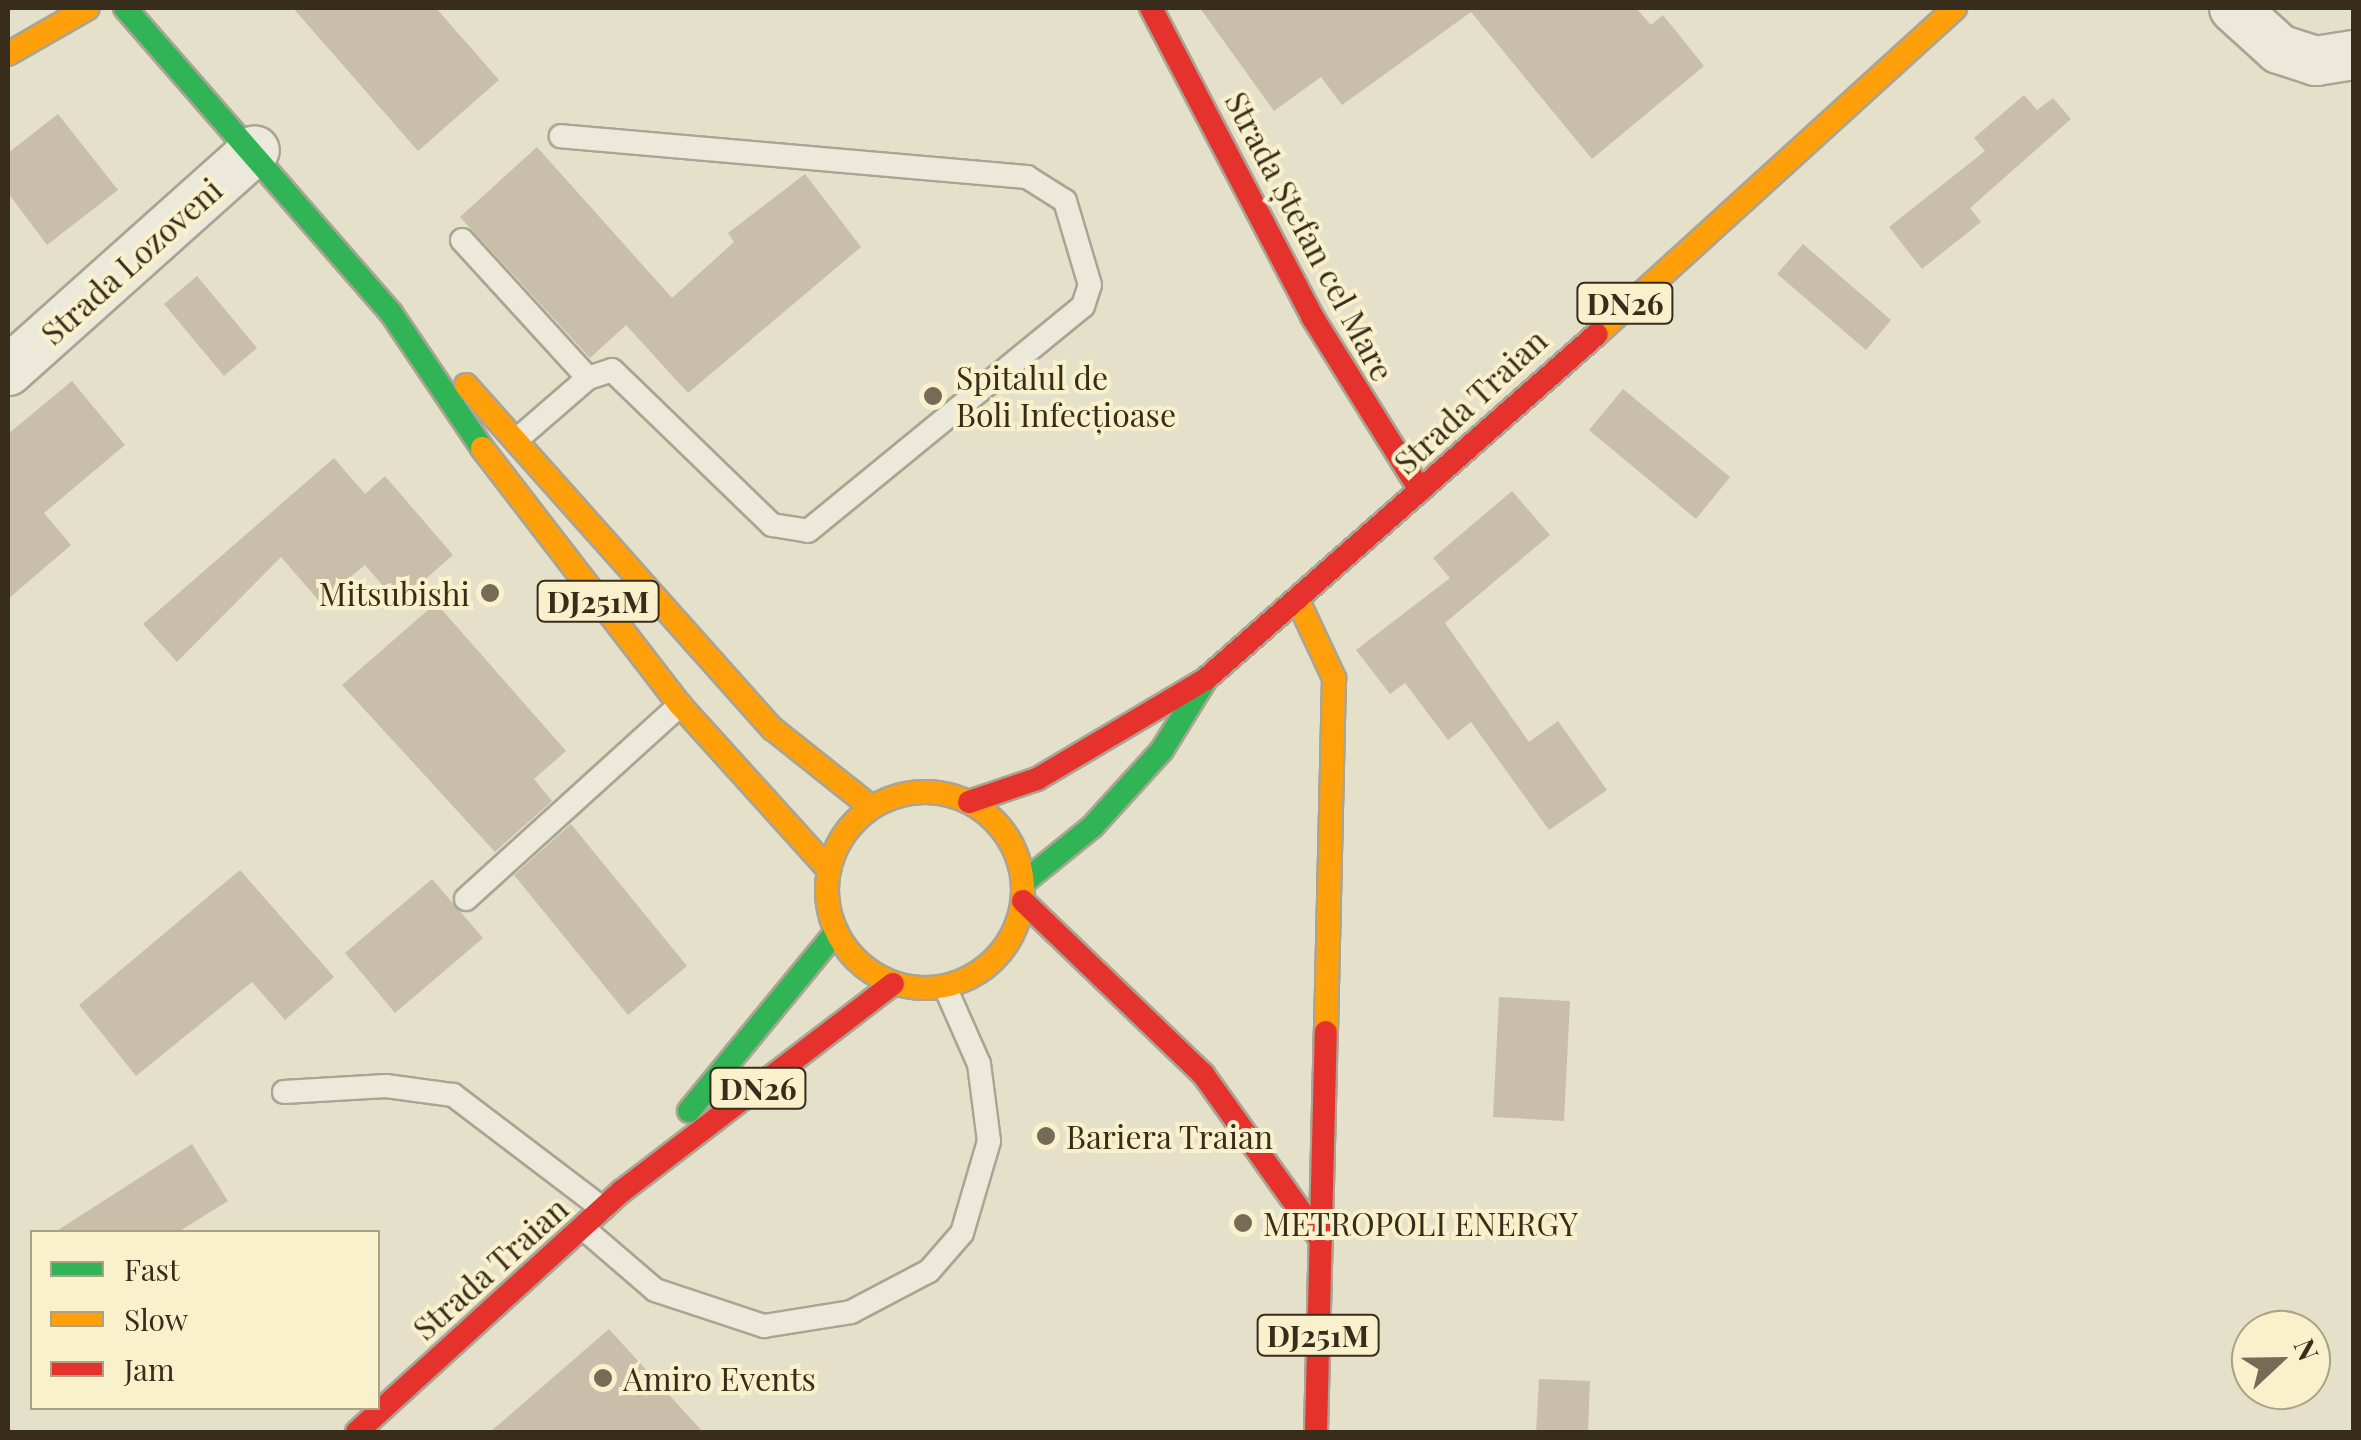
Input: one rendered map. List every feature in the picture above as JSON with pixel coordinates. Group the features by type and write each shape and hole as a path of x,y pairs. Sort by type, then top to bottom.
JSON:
{"main road":[{"path":"8,54 88,8"},
{"name":"DJ251M","path":"125,8 255,150 391,313 508,488 680,705 829,870"},
{"name":"Strada Ștefan cel Mare","path":"1151,8 1320,331 1420,490"},
{"name":"Strada Traian","path":"969,802 1038,778 1206,678 1300,605 1420,490 1955,8"},
{"name":"DJ251M","path":"391,313 521,436 773,729 871,807"},
{"name":"DJ251M","path":"1300,605 1334,678 1316,1432"},
{"name":"Strada Traian","path":"1024,892 1092,827 1162,750 1206,678"},
{"path":"1020,969 986,969 944,988 893,984 850,954 836,932 829,870 871,807 920,792 969,802 1015,849 1024,892 1102,984 1247,1124 1319,1237"},
{"name":"DN26","path":"986,969 1011,939 1024,892"},
{"name":"Strada Traian","path":"622,1191 836,932"},
{"path":"1065,975 1102,984"},
{"name":"Strada Traian","path":"357,1432 622,1191 893,984"}],"street":[{"path":"2234,8 2279,49 2316,61 2354,55"},
{"name":"Strada Lozoveni","path":"8,371 255,150"}],"lane":[{"path":"521,436 588,378 627,376 772,524 808,531 1083,306 1087,255 1064,201 1027,177 561,136"},
{"path":"462,240 588,378"},
{"path":"466,899 680,705"},
{"path":"582,1228 655,1290 764,1326 851,1312 929,1271 962,1232 989,1141 978,1064 944,988"},
{"path":"284,1092 386,1086 453,1095 602,1209"}],"building":[{"path":"293,8 436,8 499,80 418,151"},
{"path":"1200,8 1636,8 1651,25 1663,15 1704,66 1592,159 1471,12 1342,105 1321,77 1274,111"},
{"path":"2024,95 2037,110 2053,98 2071,119 1970,208 1981,222 1922,269 1889,227 1985,151 1974,138"},
{"path":"58,114 118,190 47,245 8,193 8,153"},
{"path":"537,147 672,298 734,242 728,233 805,174 861,247 688,393 626,325 590,358 460,217"},
{"path":"1803,244 1891,320 1866,350 1777,274"},
{"path":"197,276 257,348 224,376 164,304"},
{"path":"72,381 125,445 44,513 71,545 8,599 8,434"},
{"path":"1623,389 1730,477 1696,519 1589,430"},
{"path":"334,458 365,494 385,476 453,555 398,603 365,565 320,602 281,557 177,662 143,624"},
{"path":"1512,491 1550,535 1445,623 1529,742 1558,721 1607,790 1549,830 1471,722 1448,740 1405,683 1390,694 1356,650 1450,578 1433,558"},
{"path":"436,603 566,751 534,779 552,801 495,852 342,685"},
{"path":"571,824 687,966 628,1015 514,875"},
{"path":"240,870 334,977 285,1020 252,982 136,1076 79,1005"},
{"path":"432,879 483,938 395,1013 345,953"},
{"path":"1499,997 1570,1001 1564,1121 1493,1117"},
{"path":"192,1144 228,1201 181,1230 58,1230"},
{"name":"Amiro Events","path":"609,1329 703,1432 490,1432"},
{"path":"1539,1379 1590,1381 1588,1432 1536,1432"}],"traffic: fast":[{"path":"125,8 391,313 482,448"},
{"path":"1024,882 1092,827 1162,750 1206,679"},
{"path":"689,1111 836,932"}],"traffic: slow":[{"path":"8,54 88,8"},
{"path":"1597,334 1955,8"},
{"path":"466,385 773,729 871,807"},
{"path":"482,448 680,705 829,870"},
{"path":"1300,605 1334,678 1326,1032"},
{"path":"925,792 963,799 994,821 1016,852 1023,890 1016,928 994,959 963,981 925,988 887,981 856,959 834,928 827,890 834,852 856,821 887,799 925,792"}],"traffic: jam":[{"path":"1151,8 1313,318 1420,490"},
{"path":"969,802 1037,779 1206,679 1597,334"},
{"path":"1023,901 1203,1074 1319,1237"},
{"path":"357,1432 622,1191 893,984"},
{"path":"1316,1432 1326,1032"}],"place":[{"name":"Spitalul de Boli Infecțioase","path":"933,396"},
{"name":"Mitsubishi","path":"490,593"},
{"name":"Bariera Traian","path":"1046,1136"},
{"name":"METROPOLI ENERGY","path":"1243,1223"},
{"name":"Amiro Events","path":"603,1378"}]}
